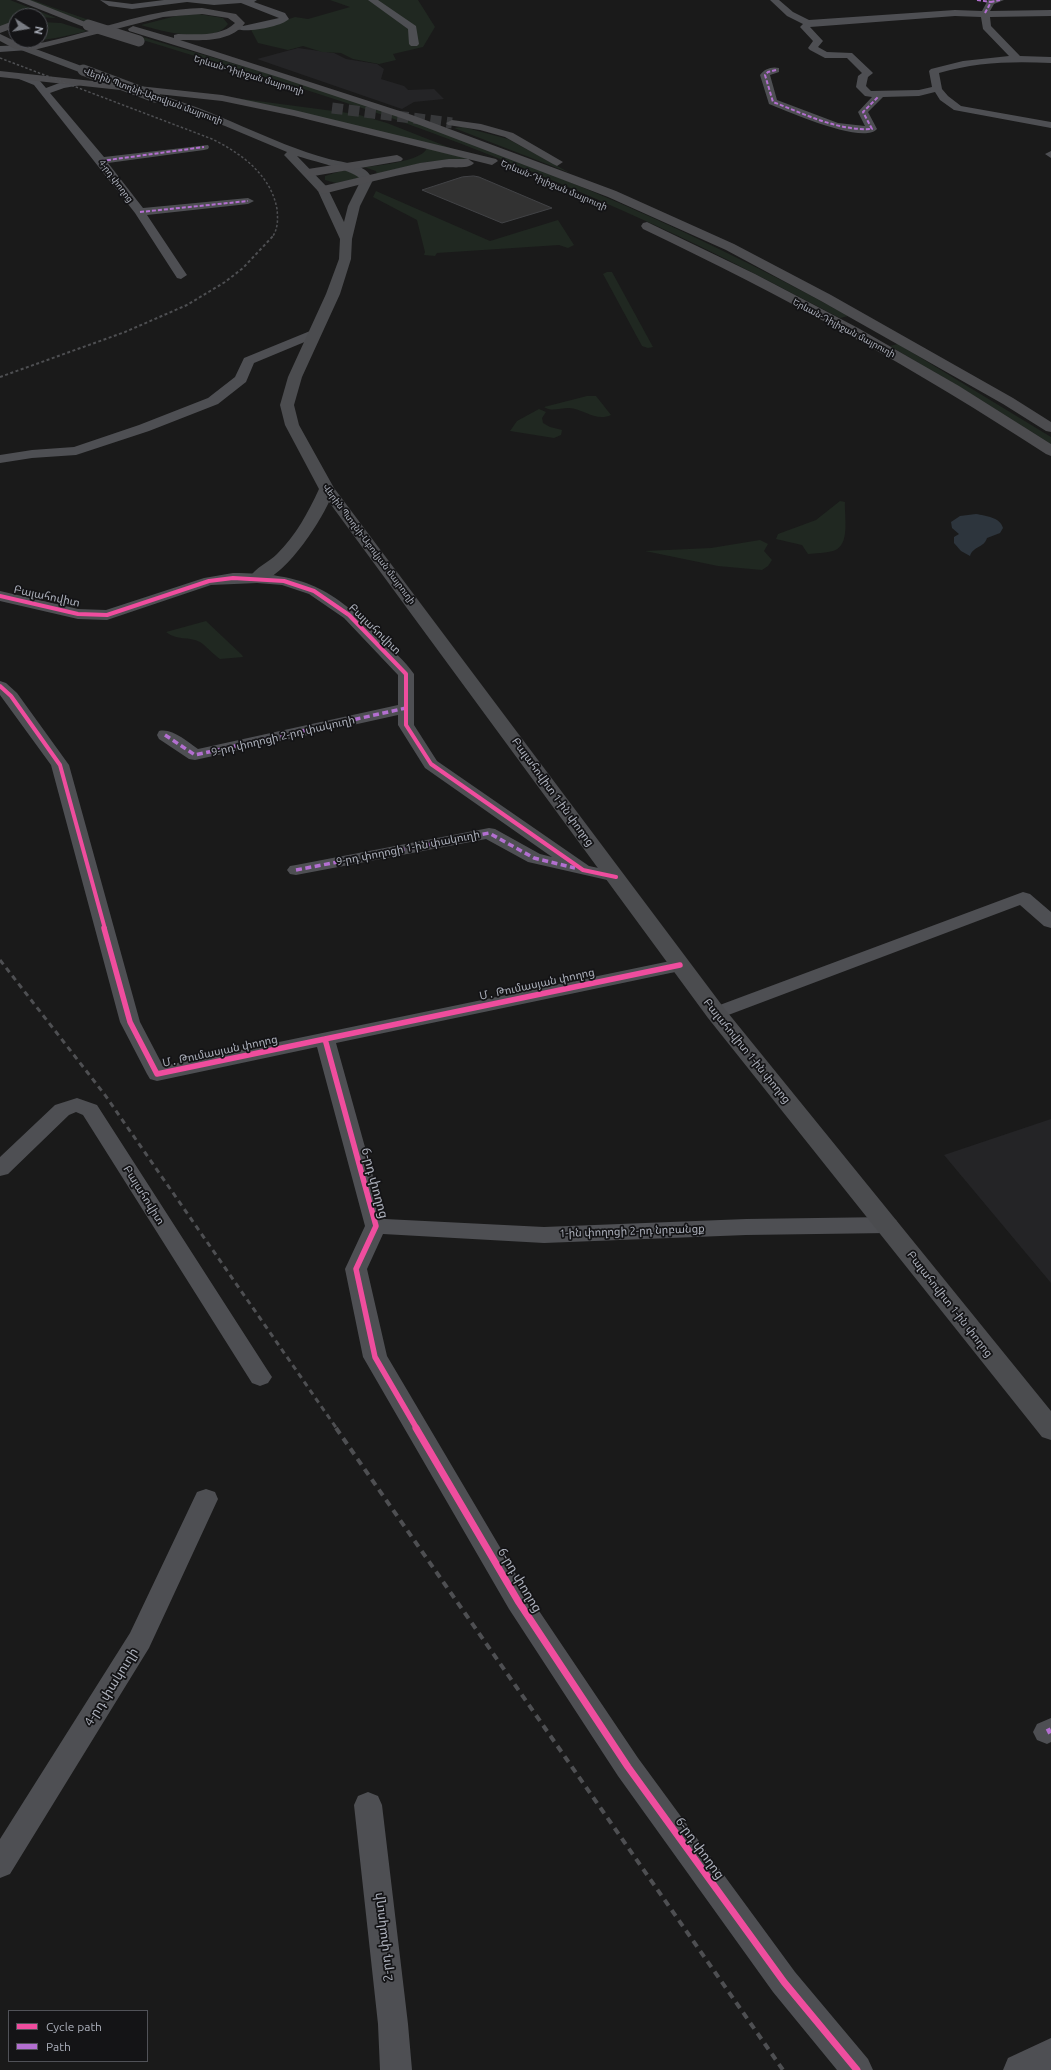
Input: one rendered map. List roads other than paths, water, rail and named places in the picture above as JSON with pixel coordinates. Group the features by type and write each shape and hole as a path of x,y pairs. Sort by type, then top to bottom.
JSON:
{"highway":[{"name":"Երևան-Դիլիջան մայրուղի","path":"21,0 86,22 285,76 408,117 612,194 730,247 819,294 935,358 1051,428"},
{"name":"Երևան-Դիլիջան մայրուղի","path":"43,0 86,22 133,29 143,37 267,80 391,120 500,166 528,175"},
{"path":"48,43 85,35 155,16 183,11 229,15 239,20 240,23 237,27 221,34 196,37 143,37"},
{"path":"48,20 86,22"},
{"path":"0,71 141,84 310,106"},
{"path":"0,74 222,98 294,113 500,166"},
{"path":"452,123 481,127 509,135 612,194"},
{"path":"308,173 402,158 414,151 418,144"},
{"path":"322,190 414,169 449,163 500,166"},
{"name":"Երևան-Դիլիջան մայրուղի","path":"637,222 707,254 908,362 989,409 1051,451"}],"main road":[{"name":"Վերին Պտղնի-Աբովյան մայրուղի","path":"25,48 229,124 280,146 326,162 351,167 361,171 365,175 367,180 354,206 346,240 345,259 333,294 295,377 287,405 292,425 327,489 457,662"},
{"name":"Վերին Պտղնի-Աբովյան մայրուղի","path":"280,146 308,173 322,190 346,240"},
{"path":"257,578 276,565 297,543 311,525 327,489"},
{"name":"Բալահովիտ 1-ին փողոց","path":"457,662 716,1013 888,1225 1051,1430"}],"street":[{"path":"104,0 108,3 122,7 179,0 214,2 249,1 282,15 284,19 242,29 237,27"},
{"path":"179,0 183,11"},
{"path":"372,0 414,28 414,44"},
{"path":"774,0 790,14 808,23 955,13 1018,15 1051,13"},
{"path":"977,0 995,1"},
{"path":"995,1 985,14 986,26 1016,58"},
{"path":"808,23 805,27 818,41 813,48 825,55 849,55 868,74 863,76 861,87 869,94 879,96 919,93 937,89"},
{"path":"0,49 25,48"},
{"path":"1051,60 1016,58 961,63 934,71 937,89 944,98 958,108 1051,126"},
{"path":"776,70 768,72 765,75 773,102 836,125 864,130 872,129 863,112 879,96"},
{"name":"4-րդ փողոց","path":"22,77 37,83 101,161 140,212 181,275"},
{"path":"44,92 62,85 78,83"},
{"path":"101,161 204,147"},
{"path":"140,212 248,201"},
{"path":"0,459 32,454 76,451 144,428 206,404 241,379 249,361 315,333"},
{"name":"Բալահովիտ","path":"0,596 78,614 107,615 209,581 233,578 257,578 284,581 314,591 349,615 406,674 406,725 431,764 583,870 616,877"},
{"name":"Մ․ Թումասյան փողոց","path":"0,686 11,696 60,765 130,1022 157,1074 680,965"},
{"name":"9-րդ փողոցի 2-րդ փակուղի","path":"166,735 195,756 406,708"},
{"name":"9-րդ փողոցի 1-ին փակուղի","path":"296,870 489,833 534,858 583,870"},
{"path":"716,1013 1023,898 1051,922"},
{"name":"6-րդ փողոց","path":"325,1039 376,1226 356,1269 375,1357 518,1601 628,1767 784,1982 857,2070"},
{"name":"Բալահովիտ","path":"0,1169 62,1110 77,1105 90,1110 260,1377"},
{"name":"1-ին փողոցի 2-րդ նրբանցք","path":"376,1226 544,1235 746,1227 888,1225"},
{"name":"4-րդ փակուղի","path":"0,1865 140,1640 206,1499"},
{"name":"2-րդ փակուղի","path":"368,1805 393,2024 396,2070"},
{"path":"1020,2070 1051,2054"}],"tunnel":[{"path":"332,108 452,123"}],"railway":[{"path":"0,58 212,139 234,151 253,166 268,186 274,197 277,209 277,227 273,236"},
{"path":"0,377 125,332 187,305 225,282 243,268 274,235"},
{"path":"0,960 105,1095 337,1429"},
{"path":"336,1428 783,2070"}]}
